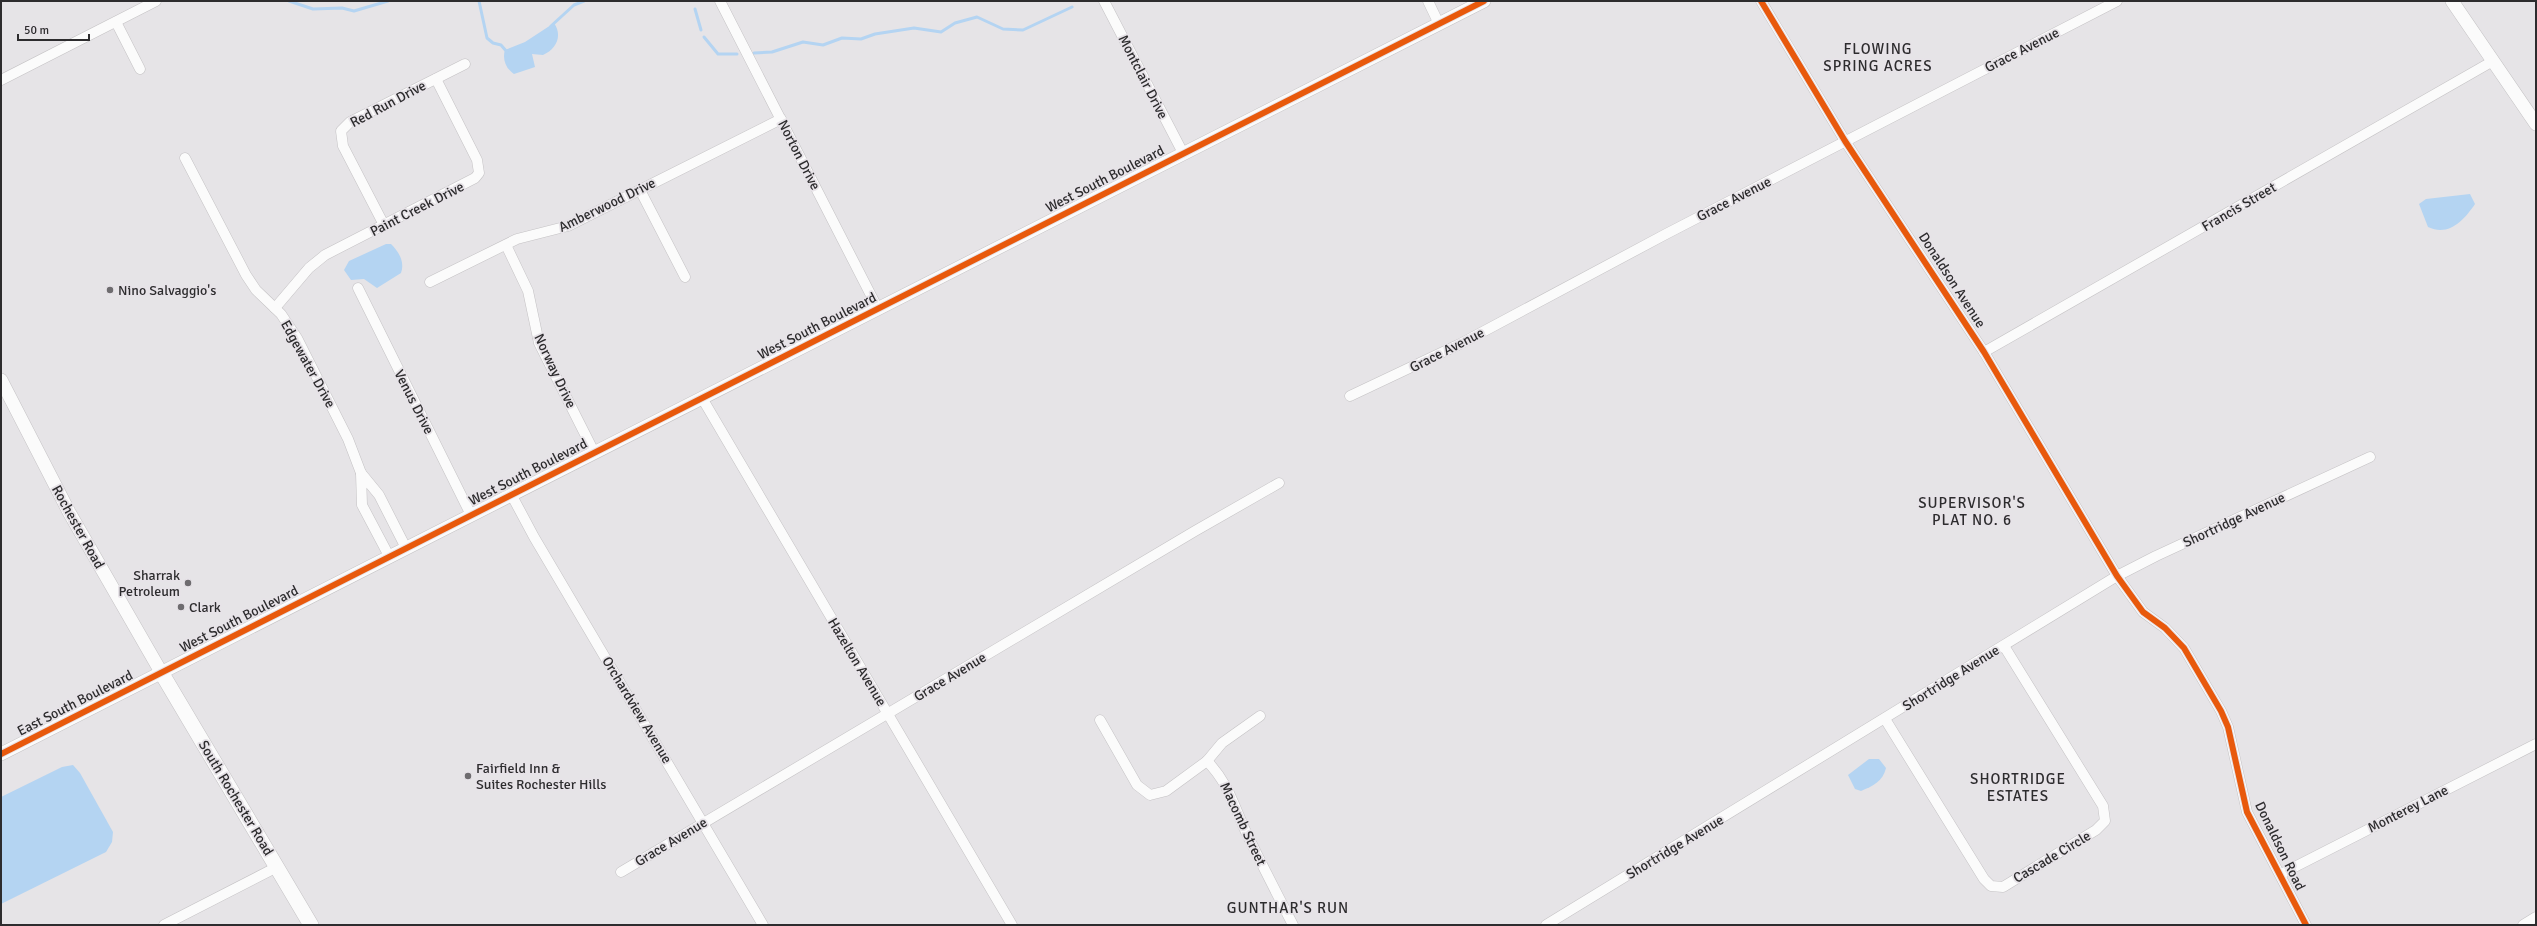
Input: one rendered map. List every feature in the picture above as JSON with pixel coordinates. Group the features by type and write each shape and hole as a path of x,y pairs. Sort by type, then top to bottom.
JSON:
{"main road":[{"name":"South Rochester Road","path":"161,672 311,925"}],"street":[{"path":"1,80 156,1"},
{"name":"Norton Drive","path":"720,1 878,309"},
{"name":"Montclair Drive","path":"1104,1 1183,153"},
{"path":"1428,1 1439,24"},
{"name":"West South Boulevard","path":"161,672 1484,1"},
{"name":"Donaldson Avenue","path":"1761,1 1845,141 1984,352 2116,576"},
{"name":"Grace Avenue","path":"1350,396 1460,344 1845,141 2117,1"},
{"path":"2452,1 2536,124"},
{"path":"116,22 140,69"},
{"name":"Francis Street","path":"1984,352 2493,61"},
{"name":"Red Run Drive","path":"384,225 343,146 341,131 350,122 465,64"},
{"name":"Paint Creek Drive","path":"275,308 316,262 384,225 470,182 479,173 477,160 436,78"},
{"name":"Amberwood Drive","path":"430,282 523,237 563,228 780,119"},
{"name":"Edgewater Drive","path":"185,158 246,275 256,290 275,308 298,338 348,439 361,474 362,505 389,556"},
{"path":"640,190 685,277"},
{"name":"Norway Drive","path":"506,245 528,292 539,343 594,452"},
{"name":"Venus Drive","path":"358,288 471,515"},
{"name":"Rochester Road","path":"1,380 69,512 161,672"},
{"name":"Hazelton Avenue","path":"702,398 1012,925"},
{"name":"Shortridge Avenue","path":"1546,925 2004,646 2116,576 2161,553 2370,458"},
{"name":"Edgewater Drive","path":"361,474 379,495 406,548"},
{"name":"Grace Avenue","path":"621,872 703,822 1279,483"},
{"name":"Orchardview Avenue","path":"511,494 534,537 763,925"},
{"name":"Donaldson Road","path":"2116,576 2143,612 2165,628 2184,648 2221,711 2228,727 2247,812 2281,874 2306,925"},
{"name":"Cascade Circle","path":"1885,718 1984,879 1991,886 2003,887 2096,830 2105,821 2103,806 2004,646"},
{"name":"East South Boulevard","path":"1,754 161,672"},
{"path":"1100,720 1137,785 1150,795 1166,791 1207,761 1226,739 1260,716"},
{"name":"Monterey Lane","path":"2281,874 2536,744"},
{"name":"Macomb Street","path":"1207,761 1228,788 1247,834 1293,925"},
{"path":"164,925 277,867"},
{"path":"2524,925 2536,917"}],"water":[{"path":"554,23 558,33 555,46 543,55 532,54 535,67 514,74 511,72 504,60 505,50 525,42"},
{"path":"2470,194 2475,204 2461,221 2443,230 2436,230 2428,227 2419,204 2426,199"},
{"path":"386,244 391,244 399,254 402,261 401,273 377,288 364,279 351,280 344,270 349,261"},
{"path":"1869,759 1879,759 1886,768 1885,773 1880,780 1870,787 1861,791 1855,789 1848,775"},
{"path":"73,765 80,773 113,832 112,842 106,852 1,904 1,797 62,767"}],"waterway":[{"path":"289,1 313,9 342,8 354,11 388,1"},
{"path":"479,1 487,38 493,43 501,45 507,52"},
{"path":"551,26 574,5 584,1"},
{"path":"754,53 772,52 803,42 823,45 842,38 861,39 875,34 914,28 941,32 955,23 977,17 1003,29 1023,30 1072,7"},
{"path":"695,9 701,30"},
{"path":"704,37 718,54 737,54"}],"cycle path":[{"path":"1,754 1484,1"},
{"path":"1761,1 1845,141 1984,352 2117,576 2143,612 2165,628 2184,648 2221,711 2228,727 2247,812 2306,925"}],"place":[{"name":"Nino Salvaggio's","path":"110,290"},
{"name":"Sharrak Petroleum","path":"188,583"},
{"name":"Clark","path":"181,607"},
{"name":"Fairfield Inn & Suites Rochester Hills","path":"468,776"}],"district":[{"name":"FLOWING SPRING ACRES","path":"1878,58"},
{"name":"SUPERVISOR'S PLAT NO. 6","path":"1972,512"},
{"name":"SHORTRIDGE ESTATES","path":"2018,788"},
{"name":"GUNTHAR'S RUN","path":"1288,908"}]}
